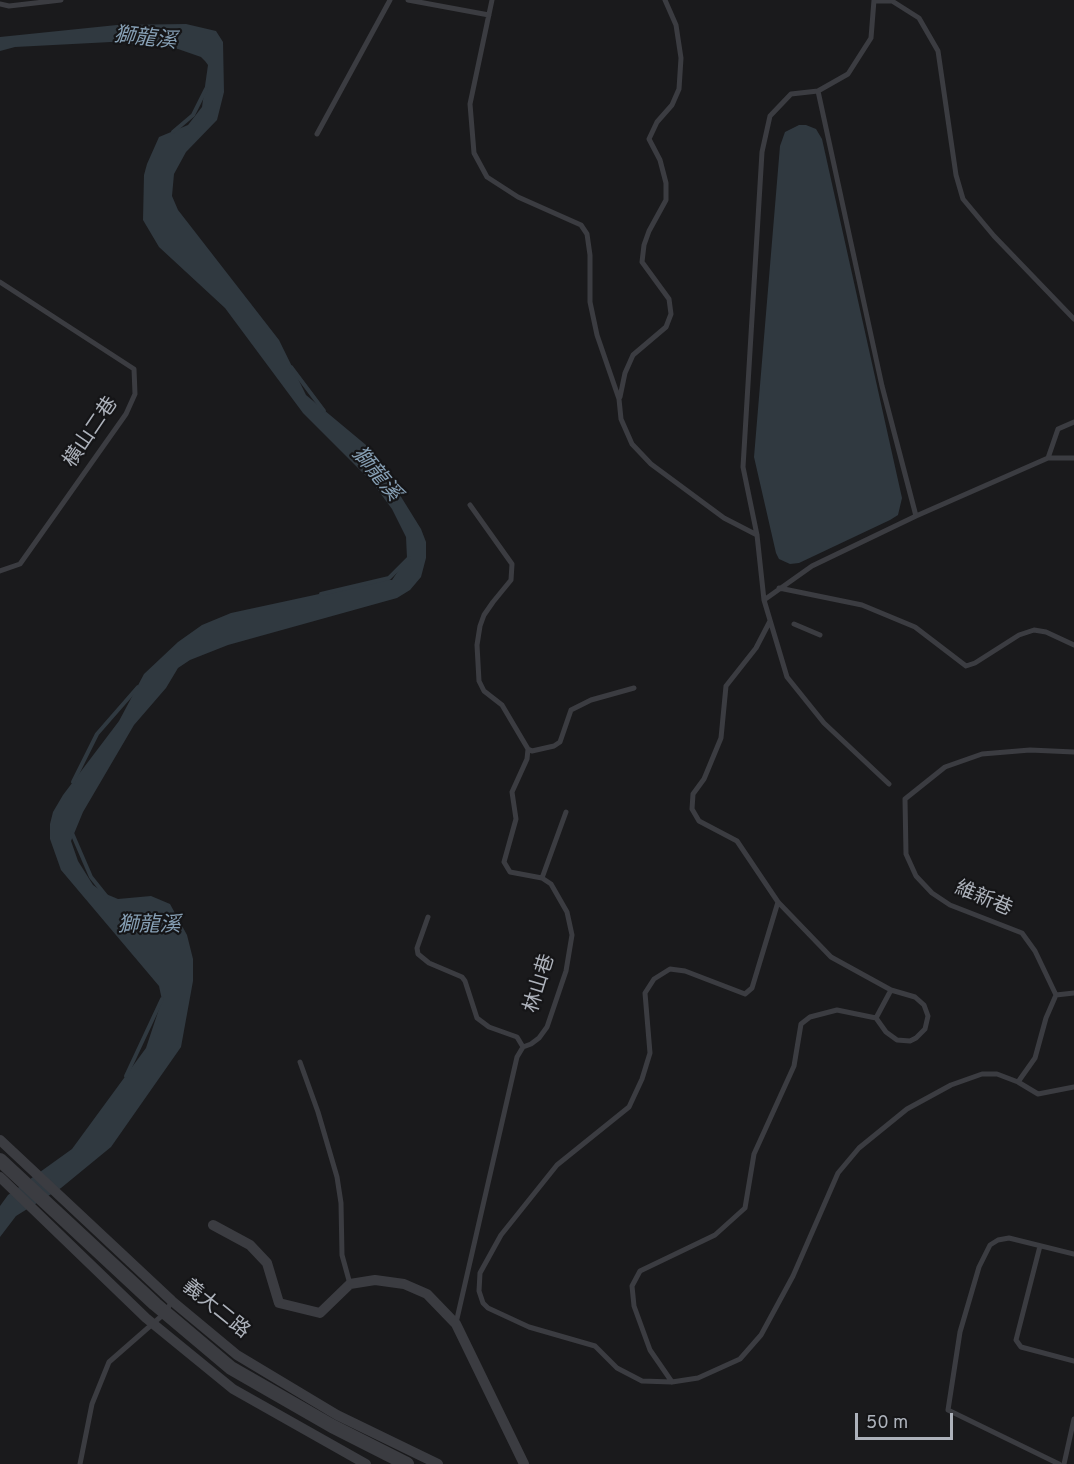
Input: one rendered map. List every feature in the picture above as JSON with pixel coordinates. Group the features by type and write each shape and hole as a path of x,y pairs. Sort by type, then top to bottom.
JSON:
{"street":[{"name":"義大二路","path":"0,1140 160,1291 164,1306 247,1361 337,1415 438,1464"},
{"name":"義大二路","path":"0,1160 231,1368 407,1464"},
{"path":"0,1177 149,1321 232,1389 366,1464"},
{"path":"213,1225 250,1245 267,1263 279,1303 320,1313 350,1284 375,1280 404,1284 426,1294 456,1324 524,1464"}],"lane":[{"path":"0,4 9,6 61,0"},
{"path":"317,134 390,0"},
{"path":"408,0 489,15"},
{"path":"492,0 470,104 474,153 487,177 518,197 581,225 587,234 591,302 595,324 603,355 619,399 621,418 632,444 651,464 724,518 757,535"},
{"path":"619,399 625,373 633,355 661,332 671,314 669,298 642,262 649,231 666,200 666,183 660,160 650,139 657,122 672,105 679,89 680,47 676,25 665,0"},
{"path":"889,784 824,723 787,676 764,600 757,535 743,467 762,152 770,116 791,94 818,91 848,74 871,38 874,1 892,1 919,18 938,51 956,175 963,199 994,236 1074,319"},
{"path":"818,91 882,386 916,516"},
{"name":"橫山二巷","path":"0,282 134,369 135,394 126,414 20,564 0,571"},
{"path":"1048,458 1058,429 1074,422"},
{"path":"764,600 812,566 916,516 1048,458 1074,458"},
{"path":"470,505 512,564 511,580 484,615 477,645 479,681 484,691 502,705 528,749 527,759 512,792 516,819 504,862 510,872 542,878 566,812"},
{"path":"779,588 862,605 915,627 966,666 975,663 1019,635 1034,630 1046,632 1074,645"},
{"path":"672,1382 650,1350 634,1306 632,1286 640,1271 715,1235 745,1208 754,1154 794,1066 801,1024 810,1017 837,1010 876,1018 886,1032 897,1040 910,1041 925,1029 928,1017 920,1000 891,990 831,957 778,902 737,842 699,821 692,809 693,794 704,779 721,738 726,686 756,648 770,621"},
{"path":"794,624 820,635"},
{"path":"528,749 532,751 554,747 560,742 571,710 591,700 634,688"},
{"name":"維新巷","path":"1056,995 1035,951 1022,933 950,905 916,876 906,854 905,799 945,767 982,754 1030,750 1074,752"},
{"name":"林山巷","path":"523,1047 539,1038 547,1027 566,971 572,935 567,912 550,884 542,878"},
{"path":"778,902 752,988 745,994 685,971 670,969 654,979 645,993 650,1053 642,1079 629,1107 557,1165 501,1235 480,1273 479,1291 483,1303 488,1308 529,1327 595,1347 617,1368 642,1381 672,1382 698,1378 740,1359 761,1335 793,1276 838,1173 871,1137 907,1109 951,1084 982,1074 997,1074 1018,1082 1038,1094 1074,1087"},
{"path":"428,917 417,948 418,954 429,963 462,977 477,1018 489,1027 517,1037 523,1047 517,1057 456,1324"},
{"path":"876,1018 891,990"},
{"path":"1018,1082 1035,1058 1046,1018 1056,995 1074,993"},
{"path":"300,1062 318,1112 337,1177 341,1203 342,1255 350,1284"},
{"path":"1059,1464 948,1410 960,1332 979,1267 990,1245 998,1240 1009,1238 1074,1254"},
{"path":"1040,1246 1016,1340 1021,1347 1074,1361"},
{"path":"80,1464 92,1404 109,1362 164,1306"},
{"path":"1064,1464 1074,1419"}],"water":[{"name":"獅龍溪","path":"186,24 216,31 223,42 224,92 217,120 186,152 174,174 172,196 178,210 279,340 306,395 372,450 421,529 426,542 426,558 421,577 410,590 397,598 228,645 190,660 178,668 166,688 134,725 83,812 71,841 78,861 93,885 118,899 151,896 170,904 187,935 193,959 193,981 181,1047 111,1147 61,1188 16,1216 0,1237 0,1206 8,1195 72,1149 146,1048 162,1000 159,986 61,870 50,839 50,824 53,812 63,795 119,721 144,674 178,642 202,625 231,613 392,580 407,558 406,537 392,509 372,482 303,413 225,308 159,247 143,220 144,175 147,164 159,137 188,125 202,107 208,65 205,61 201,57 178,49 111,42 15,47 0,51 0,37 117,25"},
{"path":"799,125 816,129 822,139 902,498 898,515 890,520 799,563 790,564 779,559 776,553 754,457 780,146 785,132"}],"waterway":[{"name":"獅龍溪","path":"173,132 193,115 206,89"},
{"name":"獅龍溪","path":"291,367 324,411"},
{"name":"獅龍溪","path":"321,594 389,578 409,558"},
{"name":"獅龍溪","path":"73,782 97,734 138,687"},
{"name":"獅龍溪","path":"72,833 91,877 107,897"},
{"name":"獅龍溪","path":"126,1076 162,999"}]}
